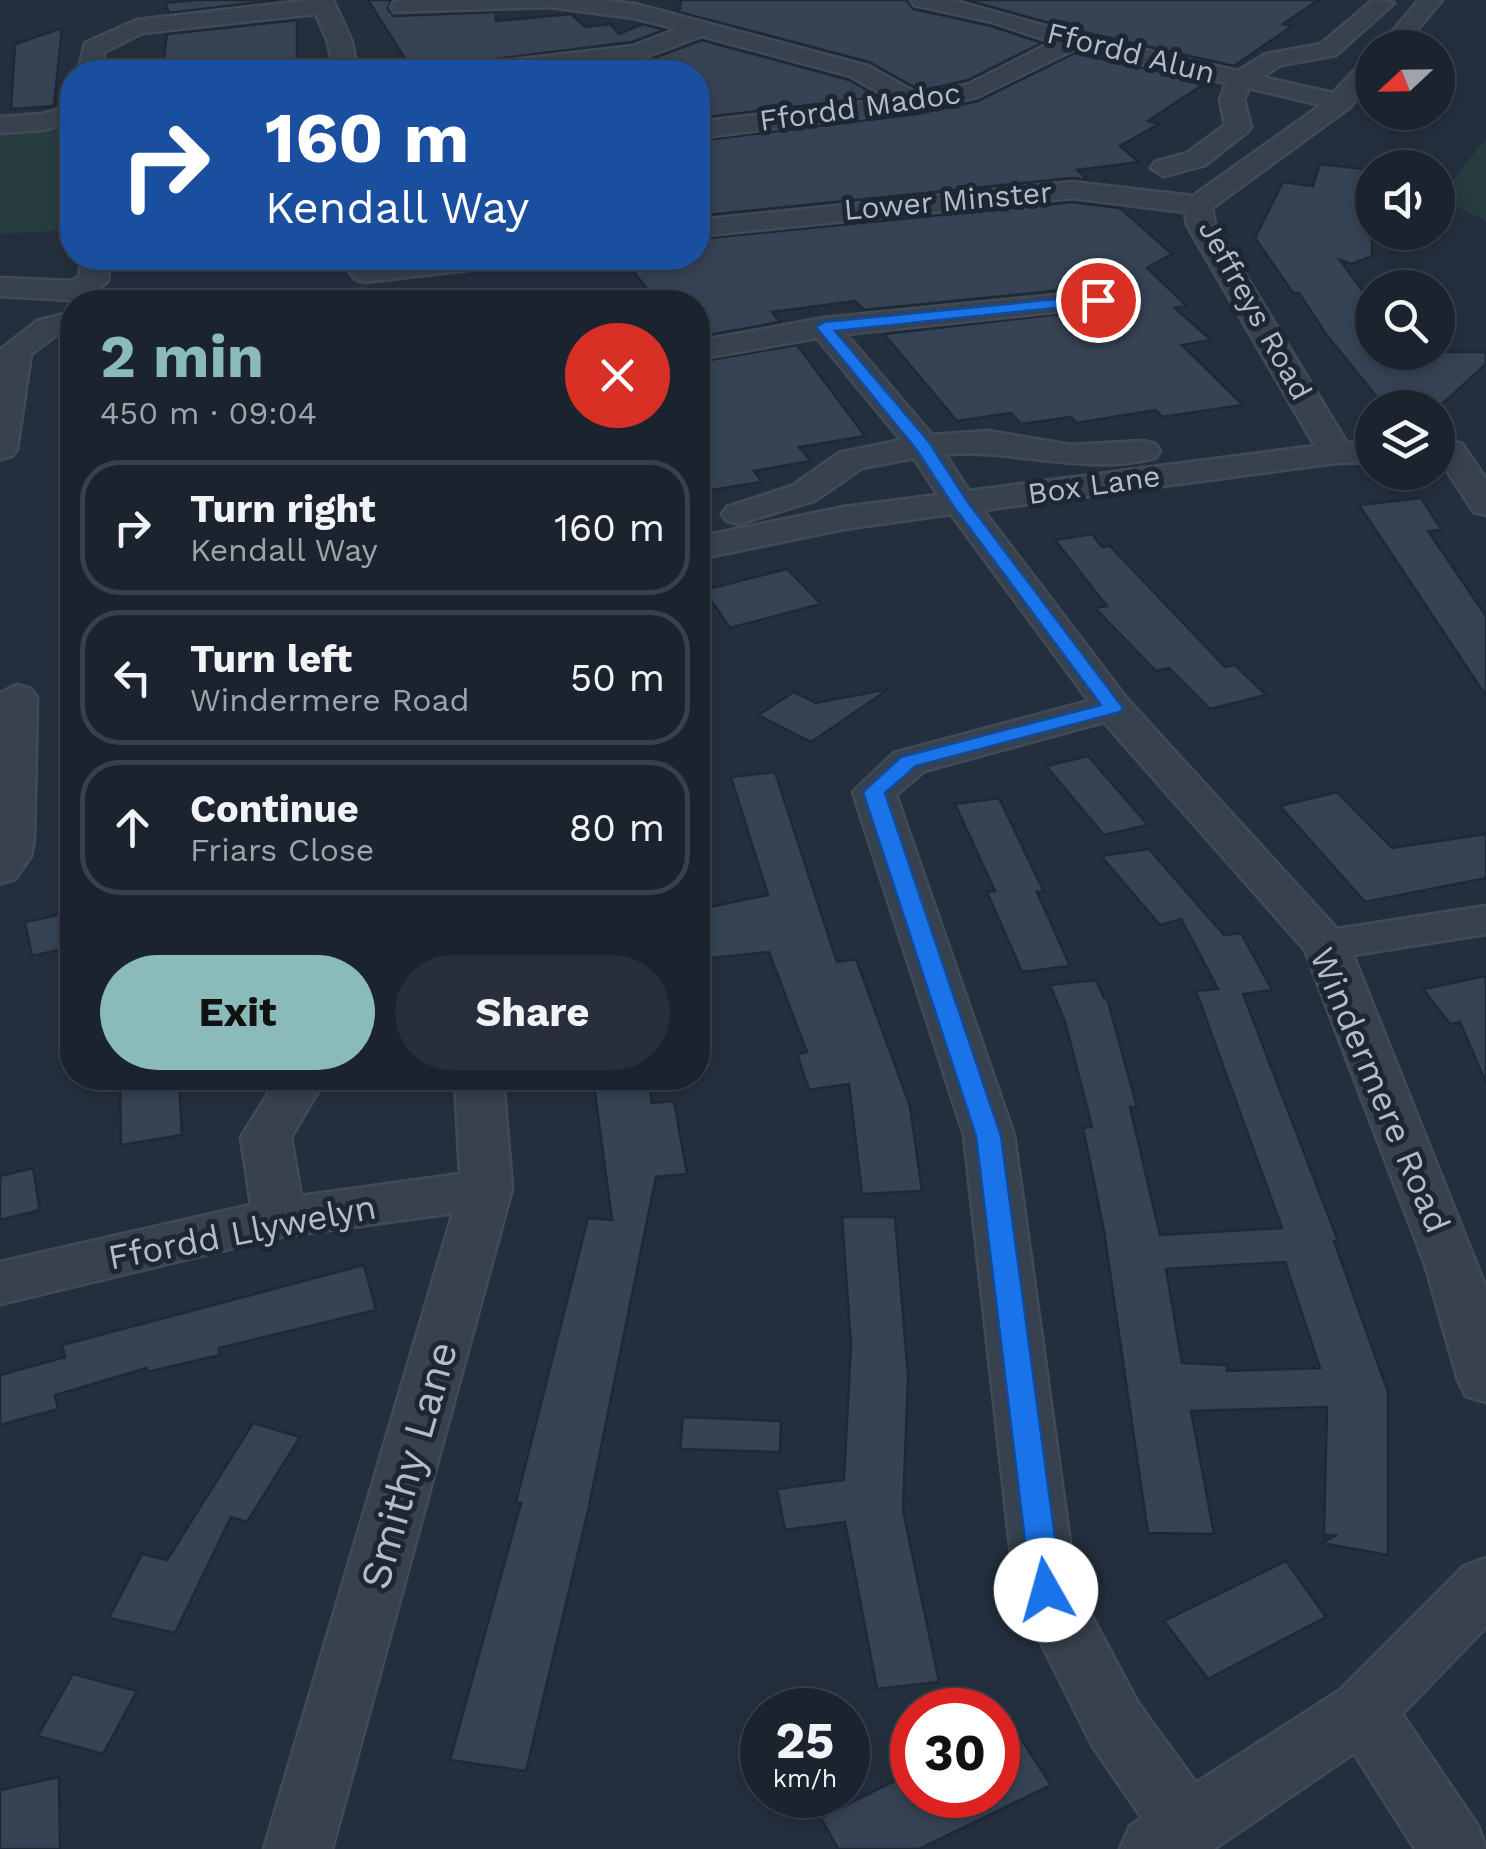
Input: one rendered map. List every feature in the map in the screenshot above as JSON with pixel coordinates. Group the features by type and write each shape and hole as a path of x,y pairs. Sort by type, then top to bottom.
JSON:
{"street":[{"path":"402,6 549,0 645,5 702,28 859,71 917,104"},
{"name":"Ffordd Alun","path":"922,0 998,17 1072,41 1341,102"},
{"path":"998,17 1034,0"},
{"path":"1405,30 1431,0"},
{"path":"1164,168 1196,158 1238,128 1232,100 1239,81 1274,59 1328,50 1383,2"},
{"path":"92,60 94,48 137,28 233,8 322,3 340,42 344,60"},
{"path":"574,60 636,53 702,28"},
{"name":"Ffordd Madoc","path":"710,129 917,104 977,90 1072,41"},
{"name":"Jeffreys Road","path":"1336,453 1201,225 1198,205 1341,102 1355,86"},
{"path":"0,125 60,117"},
{"name":"Lower Minster","path":"710,227 1072,190 1198,205"},
{"path":"337,290 432,270"},
{"path":"0,287 60,300"},
{"path":"710,348 824,327 1099,300"},
{"path":"0,450 3,404 16,350 60,318"},
{"name":"Windermere Road","path":"824,327 923,446 960,503 1113,708 1326,945 1452,1264 1486,1380"},
{"path":"710,520 804,492 851,460 923,446 988,441 1055,453 1108,456 1184,447"},
{"path":"1455,451 1486,450"},
{"name":"Box Lane","path":"710,546 844,518 1355,452"},
{"path":"1455,465 1486,505"},
{"path":"0,869 9,856 13,839 17,697"},
{"path":"1113,708 908,762 874,792 989,1136 1046,1590 1172,1839 1363,1711 1486,1584"},
{"path":"1326,945 1486,920"},
{"path":"279,1218 266,1137 295,1090"},
{"name":"Smithy Lane","path":"298,1849 486,1189 480,1090"},
{"name":"Ffordd Llywelyn","path":"0,1283 279,1218 486,1189"},
{"path":"1363,1711 1454,1849"}],"green space":[{"path":"60,125 60,230 0,234 0,131"},
{"path":"1486,138 1486,221 1455,206 1455,177"}],"building":[{"path":"278,0 169,13 165,3"},
{"path":"368,0 391,0 388,9 394,16 496,12 496,21 571,14 585,27 610,24 619,34 643,24 665,30 632,42 487,60 406,60"},
{"path":"681,0 907,0 913,9 991,26 1042,43 968,80 921,91 869,62 675,11 680,9"},
{"path":"966,0 1319,0 1283,24 1292,26 1234,66 1079,31"},
{"path":"297,20 297,60 164,60 167,34"},
{"path":"62,28 54,106 11,109 15,44"},
{"path":"702,40 849,80 879,97 710,117 710,60 649,60"},
{"path":"1075,53 1207,82 1148,121 1159,124 1120,146 1139,162 1077,170 1088,180 1072,178 710,215 710,140 917,114 978,101"},
{"path":"1320,164 1355,168 1355,250 1372,250 1372,256 1352,264 1340,260 1355,281 1355,370 1255,238 1283,182 1313,186"},
{"path":"1072,202 1120,208 1172,254 1147,268 1187,306 1175,308 1211,340 1182,345 1243,405 1162,417 1156,410 1076,423 1071,417 1021,424 1011,413 957,421 884,334 1112,308 1116,297 1103,283 1091,279 1079,282 1074,289 864,310 855,301 772,312 780,322 710,335 710,290 648,290 632,270 710,270 710,238"},
{"path":"797,345 865,436 799,447 811,461 754,471 762,482 710,490 710,360"},
{"path":"1455,352 1486,352 1486,364 1455,392 1371,390 1355,370 1455,370"},
{"path":"1421,498 1442,530 1428,531 1486,616 1486,696 1359,505"},
{"path":"1092,534 1102,547 1110,546 1225,667 1235,665 1266,695 1210,709 1169,668 1156,671 1095,608 1107,606 1055,540"},
{"path":"787,569 821,604 730,628 710,599 710,588"},
{"path":"889,689 811,742 758,715 794,692 816,703"},
{"path":"1088,756 1148,825 1104,835 1046,766"},
{"path":"775,772 837,962 856,959 910,1106 922,1191 862,1194 849,1084 809,1090 797,1054 807,1052 769,952 710,958 710,907 768,895 731,777"},
{"path":"1337,792 1392,848 1486,834 1486,878 1365,902 1280,806"},
{"path":"999,798 1044,892 1037,892 1070,966 1022,972 987,892 995,891 955,804"},
{"path":"1149,849 1224,935 1241,933 1272,990 1243,994 1338,1241 1334,1241 1388,1392 1388,1555 1322,1543 1337,1535 1324,1535 1327,1407 1191,1411 1214,1534 1148,1533 1104,1231 1083,1128 1092,1127 1065,1022 1050,985 1096,980 1107,998 1137,1107 1130,1107 1160,1235 1282,1228 1196,991 1218,989 1181,919 1160,925 1101,856","holes":["1285,1262 1320,1368 1227,1371 1227,1365 1182,1363 1166,1269"]},
{"path":"60,915 60,950 32,956 25,922"},
{"path":"1486,976 1486,1083 1460,1022 1450,1024 1423,989"},
{"path":"120,1090 180,1090 182,1135 121,1145"},
{"path":"595,1090 650,1090 652,1103 674,1101 687,1174 656,1177 588,1511 526,1771 450,1760 521,1503 516,1502 588,1218 612,1220"},
{"path":"33,1168 40,1210 0,1220 0,1176"},
{"path":"842,1217 895,1217 908,1376 903,1510 939,1682 877,1689 845,1522 785,1530 777,1489 844,1480 851,1344"},
{"path":"364,1265 376,1310 219,1348 220,1355 147,1372 147,1368 55,1395 58,1409 0,1425 0,1375 65,1357 62,1345"},
{"path":"683,1417 781,1421 780,1452 680,1449"},
{"path":"253,1423 300,1437 247,1522 231,1517 175,1633 109,1618 142,1554 167,1560"},
{"path":"1286,1561 1326,1617 1208,1679 1164,1621"},
{"path":"73,1674 137,1691 103,1754 38,1736"},
{"path":"1020,1738 1051,1785 1020,1800"},
{"path":"59,1777 60,1849 0,1849 0,1790"},
{"path":"890,1783 890,1818 983,1818 919,1849 838,1849 821,1818 870,1818 870,1793"}],"route":[{"path":"1046,1590 989,1136 874,792 908,762 1113,708 960,503 923,446 824,327 1098,300"}]}
